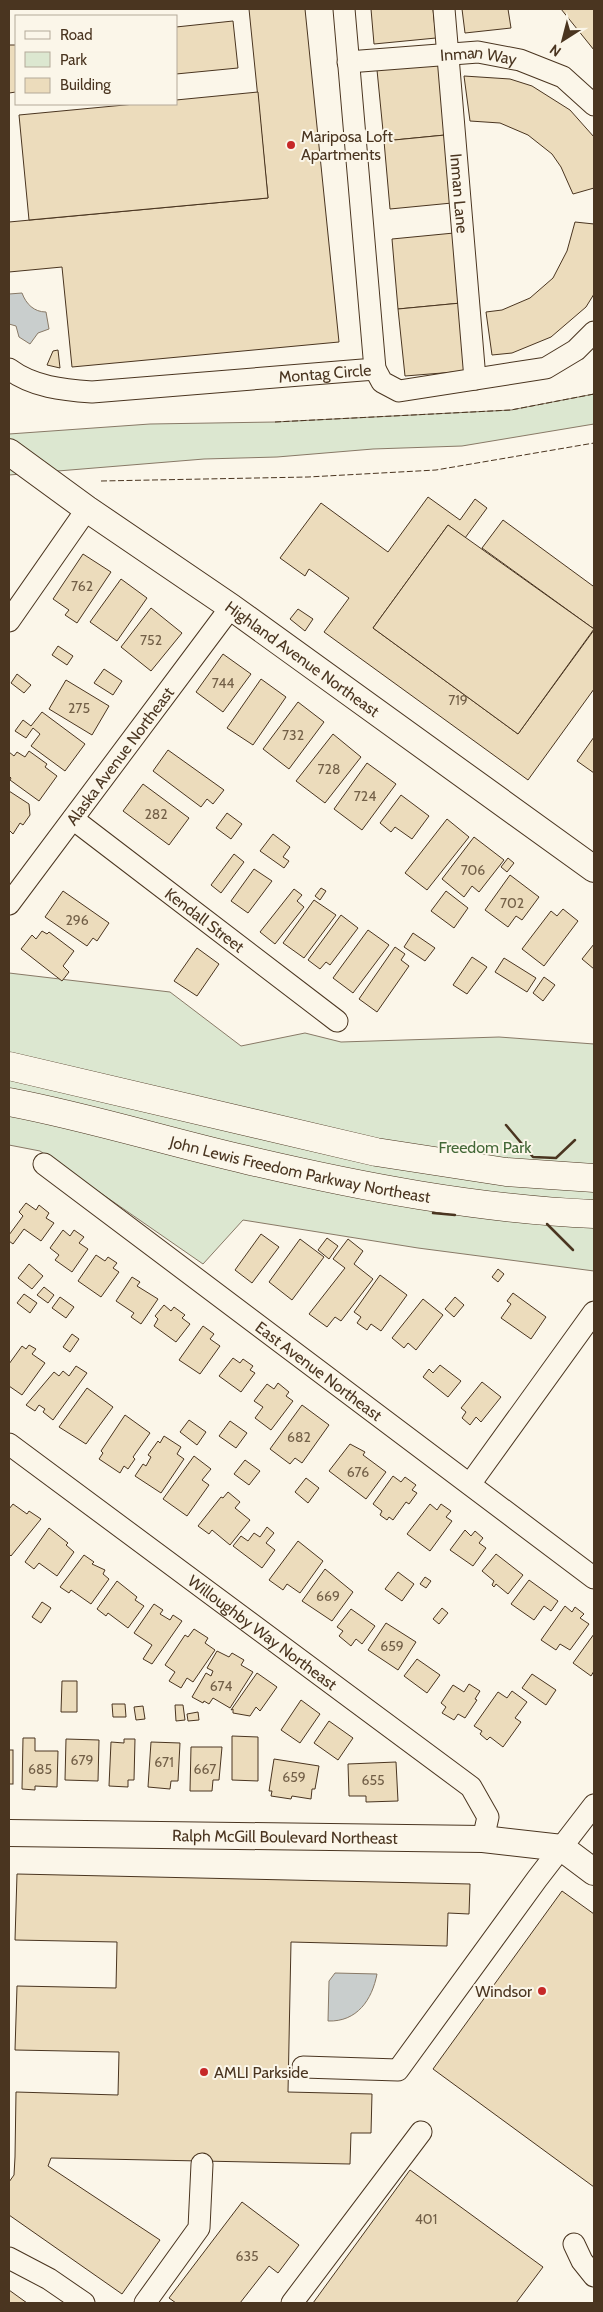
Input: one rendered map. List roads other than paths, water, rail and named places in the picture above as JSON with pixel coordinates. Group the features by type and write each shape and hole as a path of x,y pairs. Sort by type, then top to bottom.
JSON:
{"highway":[{"name":"John Lewis Freedom Parkway Northeast","path":"9,1066 376,1152 506,1172 594,1178"},
{"name":"John Lewis Freedom Parkway Northeast","path":"9,1102 53,1110 247,1160 361,1186 479,1205 594,1214"}],"main road":[{"name":"Highland Avenue Northeast","path":"9,452 87,509 231,607 594,869"},
{"name":"Ralph McGill Boulevard Northeast","path":"9,1833 483,1839 562,1848"},
{"path":"562,1848 594,1872"}],"street":[{"name":"Montag Circle","path":"9,370 35,384 61,390 92,392 375,369 344,9"},
{"name":"Inman Lane","path":"444,9 475,379"},
{"name":"Inman Way","path":"348,62 478,52 520,60 563,77 594,105"},
{"path":"375,369 382,382 399,391 546,368 576,350 594,332"},
{"path":"9,621 87,509"},
{"name":"Alaska Avenue Northeast","path":"9,904 231,607"},
{"name":"Kendall Street","path":"73,818 337,1022"},
{"name":"East Avenue Northeast","path":"44,1164 594,1578"},
{"path":"470,1484 592,1319"},
{"name":"Willoughby Way Northeast","path":"9,1444 471,1787 488,1817 483,1839"},
{"path":"303,2068 398,2070 594,1806"},
{"path":"292,2303 421,2132"},
{"path":"145,2303 199,2228 202,2164"},
{"path":"574,2244 582,2261 594,2276"},
{"path":"9,2258 49,2279 84,2303"}],"place":[{"name":"Mariposa Loft Apartments","path":"291,145"},
{"name":"Windsor","path":"542,1991"},
{"name":"AMLI Parkside","path":"204,2072"}],"park label":[{"name":"Freedom Park","path":"485,1147"}]}
